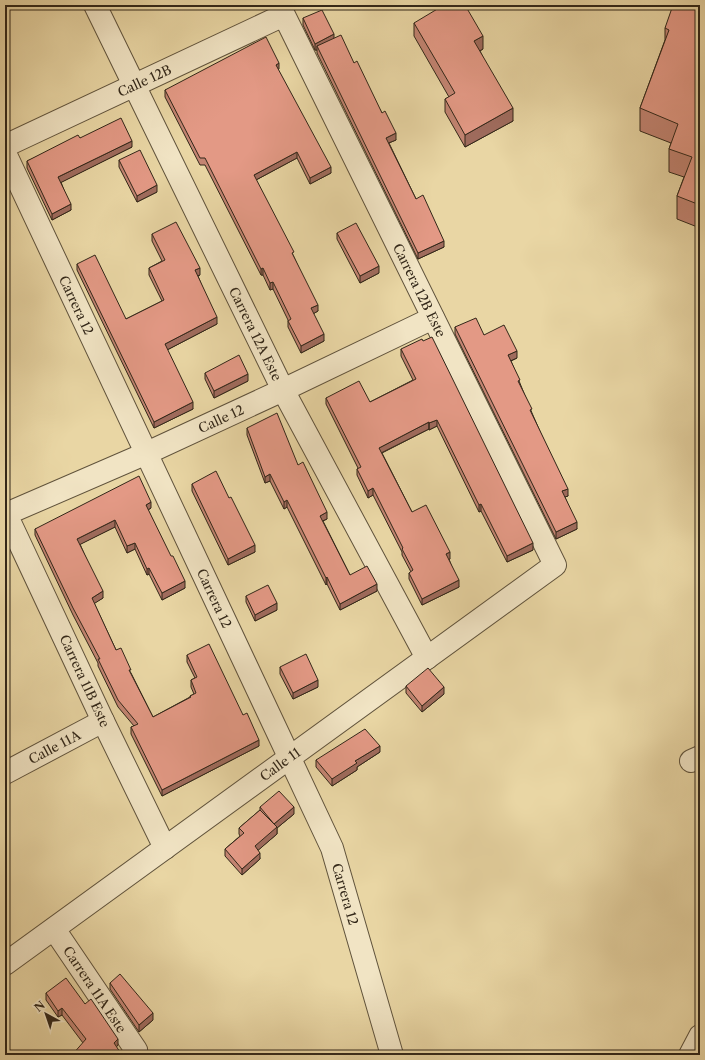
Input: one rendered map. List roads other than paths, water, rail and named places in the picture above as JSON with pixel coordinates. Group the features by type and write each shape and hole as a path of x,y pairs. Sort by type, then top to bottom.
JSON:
{"street":[{"name":"Carrera 12A Este","path":"95,5 283,390 427,658"},
{"name":"Calle 12B","path":"5,146 284,15"},
{"name":"Carrera 12B Este","path":"284,15 555,565"},
{"name":"Carrera 12","path":"5,153 332,848 392,1055"},
{"name":"Calle 12","path":"6,514 147,453 433,318"},
{"name":"Carrera 11B Este","path":"6,514 103,721 165,848"},
{"name":"Calle 11","path":"5,964 555,565"},
{"name":"Calle 11A","path":"5,773 103,721"},
{"name":"Carrera 11A Este","path":"54,928 134,1052"},
{"path":"690,1055 700,1036"}]}
